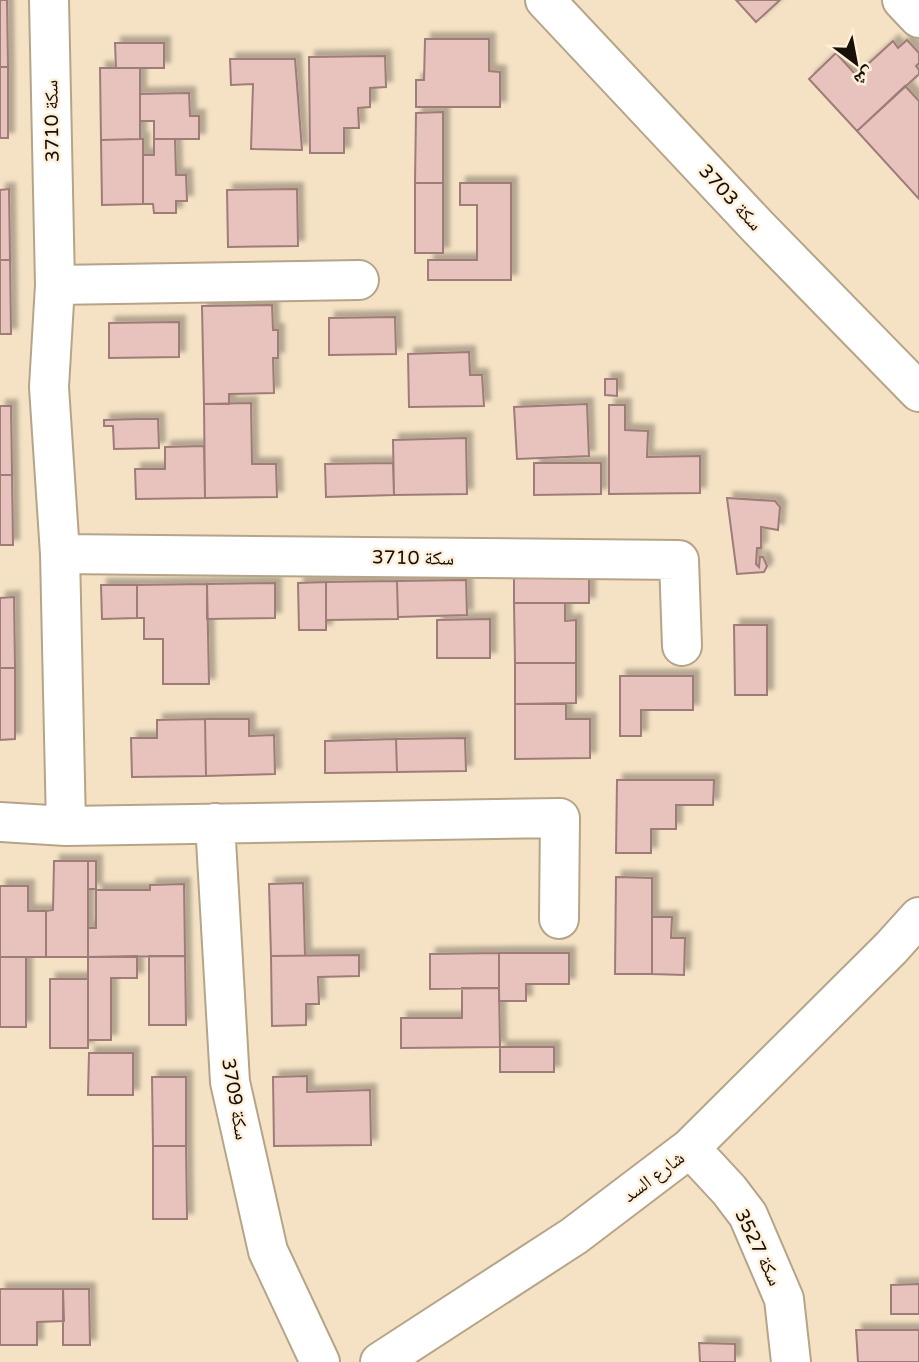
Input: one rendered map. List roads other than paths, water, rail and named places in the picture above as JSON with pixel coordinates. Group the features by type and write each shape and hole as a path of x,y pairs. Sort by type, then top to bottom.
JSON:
{"street":[{"name":"سكة 3710","path":"49,0 55,285 49,387 60,554 66,826"},
{"name":"سكة 3703","path":"545,0 757,226 919,392"},
{"path":"902,0 919,18"},
{"path":"55,285 359,279"},
{"name":"سكة 3710","path":"60,554 679,560 682,646"},
{"path":"0,822 66,826 560,818 559,919"},
{"name":"سكة 3709","path":"215,823 230,1082 268,1251 320,1362"},
{"name":"شارع السد","path":"380,1362 574,1236 690,1148 905,937 919,916"},
{"name":"سكة 3527","path":"690,1148 748,1215 784,1299 791,1362"}]}
